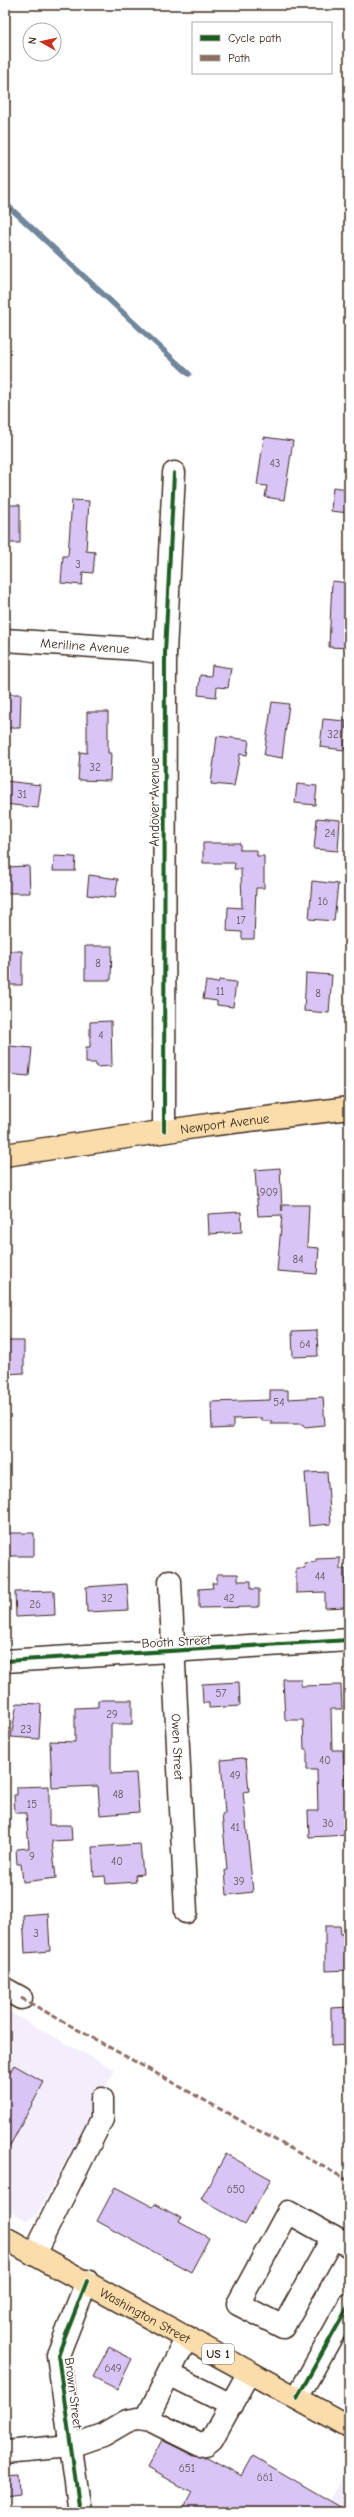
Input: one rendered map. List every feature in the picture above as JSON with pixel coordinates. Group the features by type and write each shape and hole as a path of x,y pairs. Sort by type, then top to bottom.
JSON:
{"main road":[{"name":"Newport Avenue","path":"5,1155 164,1131 349,1108"},
{"name":"Washington Street","path":"5,2238 349,2427"}],"street":[{"name":"Andover Avenue","path":"164,1131 165,653 174,473"},
{"name":"Meriline Avenue","path":"5,640 138,649 165,653"},
{"name":"Owen Street","path":"170,1580 186,1912"},
{"name":"Booth Street","path":"5,1661 349,1640"},
{"path":"34,2254 102,2119 102,2099"},
{"path":"288,2212 341,2242 283,2327 238,2304 288,2212"},
{"name":"Brown Street","path":"80,2512 58,2355 87,2282"},
{"path":"297,2398 349,2305"},
{"path":"146,2420 187,2337"},
{"path":"5,2452 71,2446 103,2435 127,2421 146,2420 200,2444 206,2444 212,2439 249,2372"},
{"path":"169,2374 231,2405"}],"shaded area":[{"path":"5,2010 115,2070 36,2216 26,2221 5,2209"},
{"path":"349,2468 349,2512 323,2512"}],"building":[{"path":"264,437 293,441 284,500 265,497 267,486 257,485"},
{"path":"333,487 349,489 349,513 331,511"},
{"path":"72,500 89,501 86,551 95,552 93,573 83,572 82,585 61,583 63,556 68,556"},
{"path":"5,505 20,505 20,543 5,543"},
{"path":"332,581 349,583 349,648 329,647"},
{"path":"212,665 231,668 228,688 217,687 216,697 198,695 200,675 211,676"},
{"path":"5,694 21,694 20,728 5,728"},
{"path":"272,702 289,704 282,758 264,755"},
{"path":"87,712 108,712 108,753 111,753 110,781 78,780 80,752 87,753"},
{"path":"323,719 346,721 344,750 320,747"},
{"path":"217,736 249,740 247,755 240,754 234,786 211,784"},
{"path":"5,781 41,785 38,808 5,804"},
{"path":"297,784 317,786 315,805 295,803"},
{"path":"317,818 340,820 338,851 314,849"},
{"path":"203,843 240,843 240,850 257,850 257,856 264,856 264,888 256,888 254,939 242,939 242,932 227,931 228,907 242,908 241,869 234,869 235,863 203,863"},
{"path":"54,856 76,857 75,871 53,871"},
{"path":"29,866 30,893 5,893 5,867"},
{"path":"89,875 118,879 115,898 87,895"},
{"path":"312,881 338,884 334,921 309,919"},
{"path":"85,946 112,946 111,980 85,980"},
{"path":"5,951 22,951 22,985 5,985"},
{"path":"306,973 332,975 329,1013 304,1011"},
{"path":"219,980 236,982 233,1007 217,1005 217,1001 203,999 206,981 218,983"},
{"path":"111,1021 112,1066 96,1067 96,1063 86,1063 86,1047 90,1047 90,1022"},
{"path":"9,1046 32,1048 29,1076 6,1074"},
{"path":"280,1168 282,1211 283,1205 309,1205 307,1247 319,1248 317,1274 277,1271 282,1215 258,1216 255,1170"},
{"path":"241,1212 242,1232 209,1234 208,1214"},
{"path":"317,1330 318,1356 293,1357 292,1331"},
{"path":"5,1341 24,1341 24,1373 5,1374"},
{"path":"270,1390 288,1390 288,1399 323,1397 325,1425 304,1427 303,1424 271,1424 272,1421 262,1421 262,1418 233,1419 233,1428 212,1429 211,1402 270,1400"},
{"path":"327,1472 331,1524 309,1526 305,1473"},
{"path":"5,1533 34,1533 34,1556 5,1556"},
{"path":"340,1558 340,1569 345,1569 346,1607 325,1608 325,1592 296,1593 296,1568 305,1568 304,1563 316,1562 316,1559"},
{"path":"217,1574 238,1574 238,1581 251,1581 251,1589 259,1589 259,1607 199,1608 199,1589 213,1588 212,1583 217,1583"},
{"path":"127,1584 129,1610 87,1612 86,1587"},
{"path":"54,1591 55,1615 16,1617 15,1592"},
{"path":"283,1679 301,1679 301,1686 341,1685 342,1709 331,1709 332,1750 343,1750 348,1835 309,1837 308,1811 318,1811 317,1770 307,1770 307,1749 304,1749 303,1720 285,1720"},
{"path":"239,1682 240,1706 209,1708 209,1703 203,1703 202,1684"},
{"path":"98,1700 132,1700 132,1724 111,1724 111,1774 136,1773 139,1812 100,1815 98,1786 52,1788 50,1741 75,1742 75,1708 98,1707"},
{"path":"17,1703 41,1704 39,1739 11,1737"},
{"path":"246,1759 249,1791 243,1792 253,1892 227,1895 225,1870 227,1870 222,1814 225,1814 221,1760"},
{"path":"49,1786 49,1825 71,1825 72,1840 52,1841 56,1878 23,1882 21,1864 17,1864 16,1849 29,1848 26,1813 15,1813 14,1795 17,1795 17,1787"},
{"path":"140,1844 143,1874 135,1875 136,1882 106,1884 105,1876 94,1877 92,1847"},
{"path":"48,1913 50,1951 25,1953 23,1915"},
{"path":"325,1926 340,1926 341,1934 349,1934 349,1970 325,1971"},
{"path":"349,2007 349,2045 331,2046 331,2008"},
{"path":"14,2065 44,2082 5,2155 5,2081"},
{"path":"226,2154 271,2179 245,2225 201,2199"},
{"path":"115,2187 153,2207 155,2204 181,2218 179,2222 209,2238 191,2272 97,2221"},
{"path":"109,2347 132,2359 117,2389 93,2377"},
{"path":"162,2440 194,2456 207,2457 242,2476 253,2456 349,2512 182,2512 192,2493 147,2468"},
{"path":"19,2474 20,2494 5,2496 5,2475"}],"waterway":[{"path":"5,203 189,374"}],"marked path":[{"path":"21,1998 349,2181"}],"cycle path":[{"path":"164,1131 165,653 174,473"},
{"path":"5,1661 349,1640"},
{"path":"80,2512 58,2355 87,2281"},
{"path":"297,2398 349,2305"}]}
